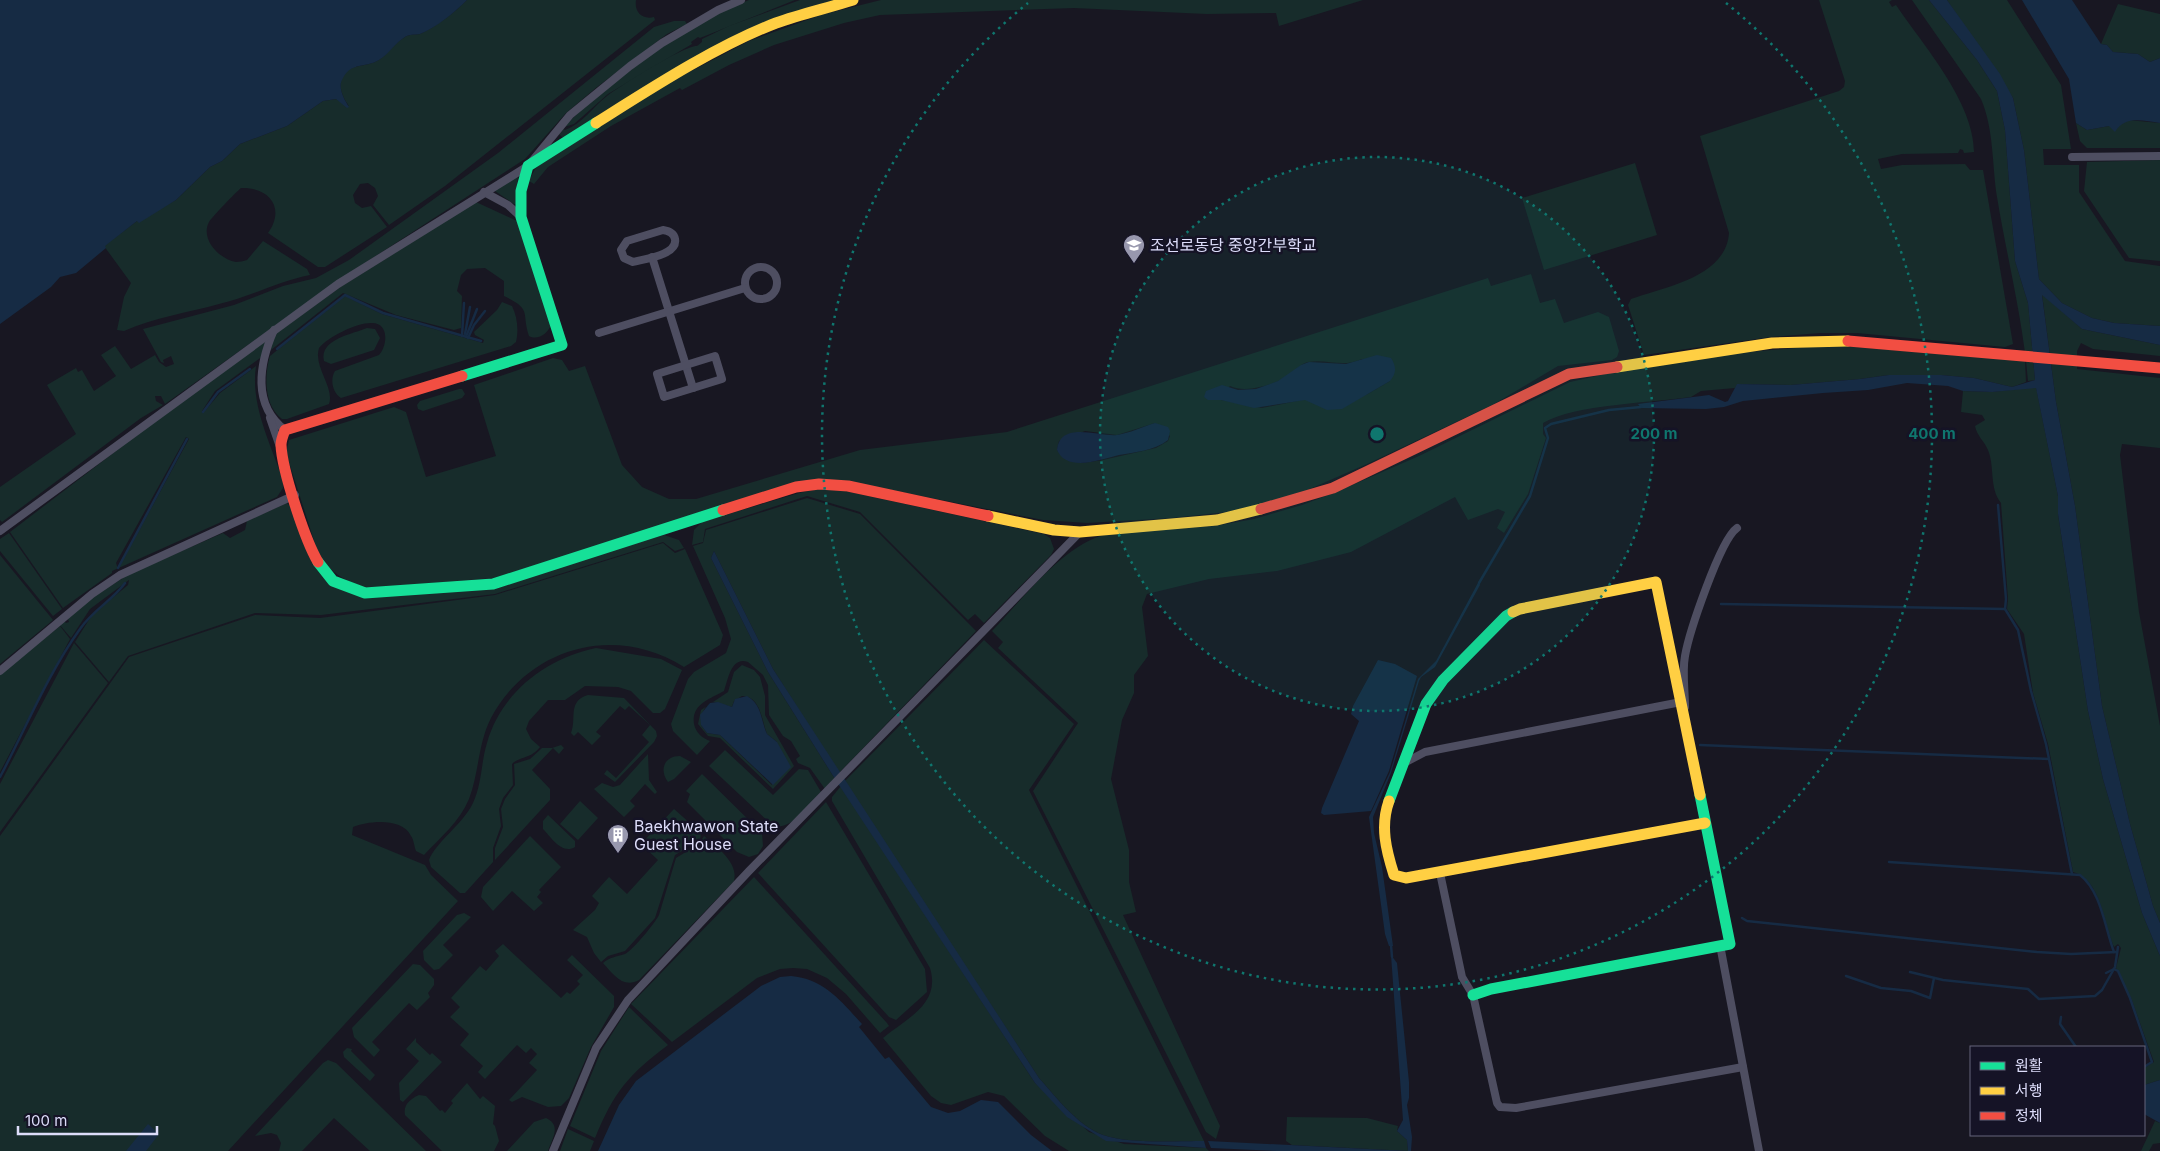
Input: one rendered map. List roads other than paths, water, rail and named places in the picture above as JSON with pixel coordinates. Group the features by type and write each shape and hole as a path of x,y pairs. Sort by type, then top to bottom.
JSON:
{"street":[{"path":"285,430 562,345 522,217 519,198 521,185 528,166 570,115 592,95 662,43 718,10 741,0"},
{"path":"0,531 338,284 484,192 644,93 745,37 777,23 853,0"},
{"path":"2072,157 2160,156"},
{"path":"484,192 508,205 522,217"},
{"path":"663,230 670,232 675,241 673,248 652,256 630,262 622,254 622,247 627,241 663,230"},
{"path":"652,256 692,388"},
{"path":"755,268 766,268 779,277 773,294 764,299 753,298 746,288 747,274 755,268"},
{"path":"599,333 746,288"},
{"path":"274,330 264,357 262,389 314,555 321,569 333,581 347,588 366,593 493,584 796,487 819,484 848,486 1030,526 1080,532 1217,520 1301,499 1333,488 1569,374 1772,343 1820,340 2014,353 2160,368"},
{"path":"715,356 722,379 692,388 664,397 656,374 715,356"},
{"path":"269,414 285,430"},
{"path":"282,454 281,442 285,430"},
{"path":"0,671 85,600 120,575 295,495"},
{"path":"1686,726 1686,650 1718,557 1730,533 1737,528"},
{"path":"553,1151 596,1048 626,1003 749,871 840,780 1080,532"},
{"path":"1473,995 1491,989 1730,944 1656,582 1534,605 1506,616 1435,689 1426,704 1383,818 1390,867 1394,875 1401,878 1440,873 1705,823"},
{"path":"1404,763 1425,752 1681,702"},
{"path":"1440,873 1462,977 1473,995 1497,1104 1500,1107 1516,1108 1743,1066"},
{"path":"1720,945 1759,1151"}],"water":[{"path":"0,0 467,0 439,24 420,34 407,36 379,60 354,67 346,73 341,82 341,89 349,107 347,108 336,99 323,101 287,126 240,144 222,161 210,167 176,200 139,223 137,221 105,246 106,248 76,273 60,277 51,287 0,324"},
{"path":"1929,0 1947,0 2000,74 2013,98 2024,150 2039,279 2062,303 2092,318 2114,323 2160,326 2160,345 2082,329 2042,295 2056,402 2075,506 2102,706 2130,824 2153,906 2160,923 2160,956 2142,913 2103,779 2088,711 2058,514 2058,496 2036,388 1992,392 1963,391 1948,386 1907,383 1868,390 1743,401 1724,407 1706,409 1641,408 1638,404 1709,395 1725,402 1728,401 1737,384 1791,385 1889,375 1941,375 1974,378 2012,387 2035,380 2028,303 2015,261 2005,130 1997,91 1977,60"},
{"path":"2022,0 2072,0 2101,44 2107,45 2113,52 2138,54 2150,62 2160,58 2160,123 2141,120 2129,121 2124,123 2115,132 2109,126 2087,130 2076,123 2069,79"},
{"path":"1377,355 1391,358 1393,361 1395,373 1392,378 1342,409 1327,410 1305,400 1254,408 1221,400 1208,400 1204,397 1206,391 1222,385 1238,390 1256,389 1278,381 1301,365 1309,362 1346,364"},
{"path":"1155,423 1168,427 1170,431 1168,440 1151,449 1085,463 1069,461 1062,457 1057,450 1060,441 1065,435 1081,432 1117,435"},
{"path":"714,551 773,669 1039,1078 1076,1118 1103,1135 1139,1141 1204,1141 1206,1148 1106,1141 1067,1117 1035,1083 835,779 768,672 711,558"},
{"path":"1479,581 1480,585 1435,667 1421,677 1419,681 1391,773 1373,817 1393,946 1389,946 1385,934 1369,817 1390,772 1418,679 1436,661"},
{"path":"1378,660 1395,664 1417,676 1389,771 1371,811 1324,815 1321,813 1322,808 1359,721 1351,714 1353,706"},
{"path":"747,696 756,703 767,734 777,742 791,767 773,785 720,735 707,733 701,725 700,715 710,703 718,702 732,707 735,699"},
{"path":"1391,955 1397,963 1409,1082 1407,1105 1412,1137 1411,1151 1408,1151 1407,1140 1397,1131 1403,1120"},
{"path":"780,977 803,978 822,986 839,999 862,1024 859,1027 885,1059 889,1057 931,1107 948,1113 960,1111 981,1100 998,1102 1031,1135 1052,1151 598,1151 619,1105 636,1081 761,986"},
{"path":"2160,1080 2160,1123 2145,1115 2145,1085"},
{"path":"148,1124 159,1134 146,1151 126,1151"},
{"path":"1208,1141 1408,1151 1277,1151 1211,1148"}],"waterway":[{"path":"277,349 345,295 383,313 481,341"},
{"path":"462,336 464,303"},
{"path":"465,334 470,307"},
{"path":"466,337 477,309"},
{"path":"468,338 474,325 485,311"},
{"path":"203,412 218,392 250,369"},
{"path":"1479,583 1530,496 1548,438 1545,428 1551,424 1609,410 1641,407"},
{"path":"118,568 187,439"},
{"path":"1998,505 2006,599 2005,609 2018,630 2031,691 2046,744 2072,874"},
{"path":"0,777 47,683 68,647 85,622 115,595 125,583"},
{"path":"1721,604 2005,609"},
{"path":"1700,745 2049,759"},
{"path":"1889,862 2080,875 2093,890 2098,900 2114,952"},
{"path":"1742,918 1747,921 2037,952 2071,954 2117,952"},
{"path":"1391,945 1392,957"},
{"path":"1910,972 1943,980 2028,989 2039,999 2095,996 2102,990 2115,967 2118,947"},
{"path":"2106,973 2114,969 2118,971 2130,998 2152,1062 2145,1066"},
{"path":"1846,976 1881,988 1911,991 1930,998 1934,978"},
{"path":"2061,1017 2060,1024 2075,1046"}],"place":[{"name":"조선로동당 중앙간부학교","path":"1134,264"},
{"name":"Baekhwawon State Guest House","path":"618,854"}]}
